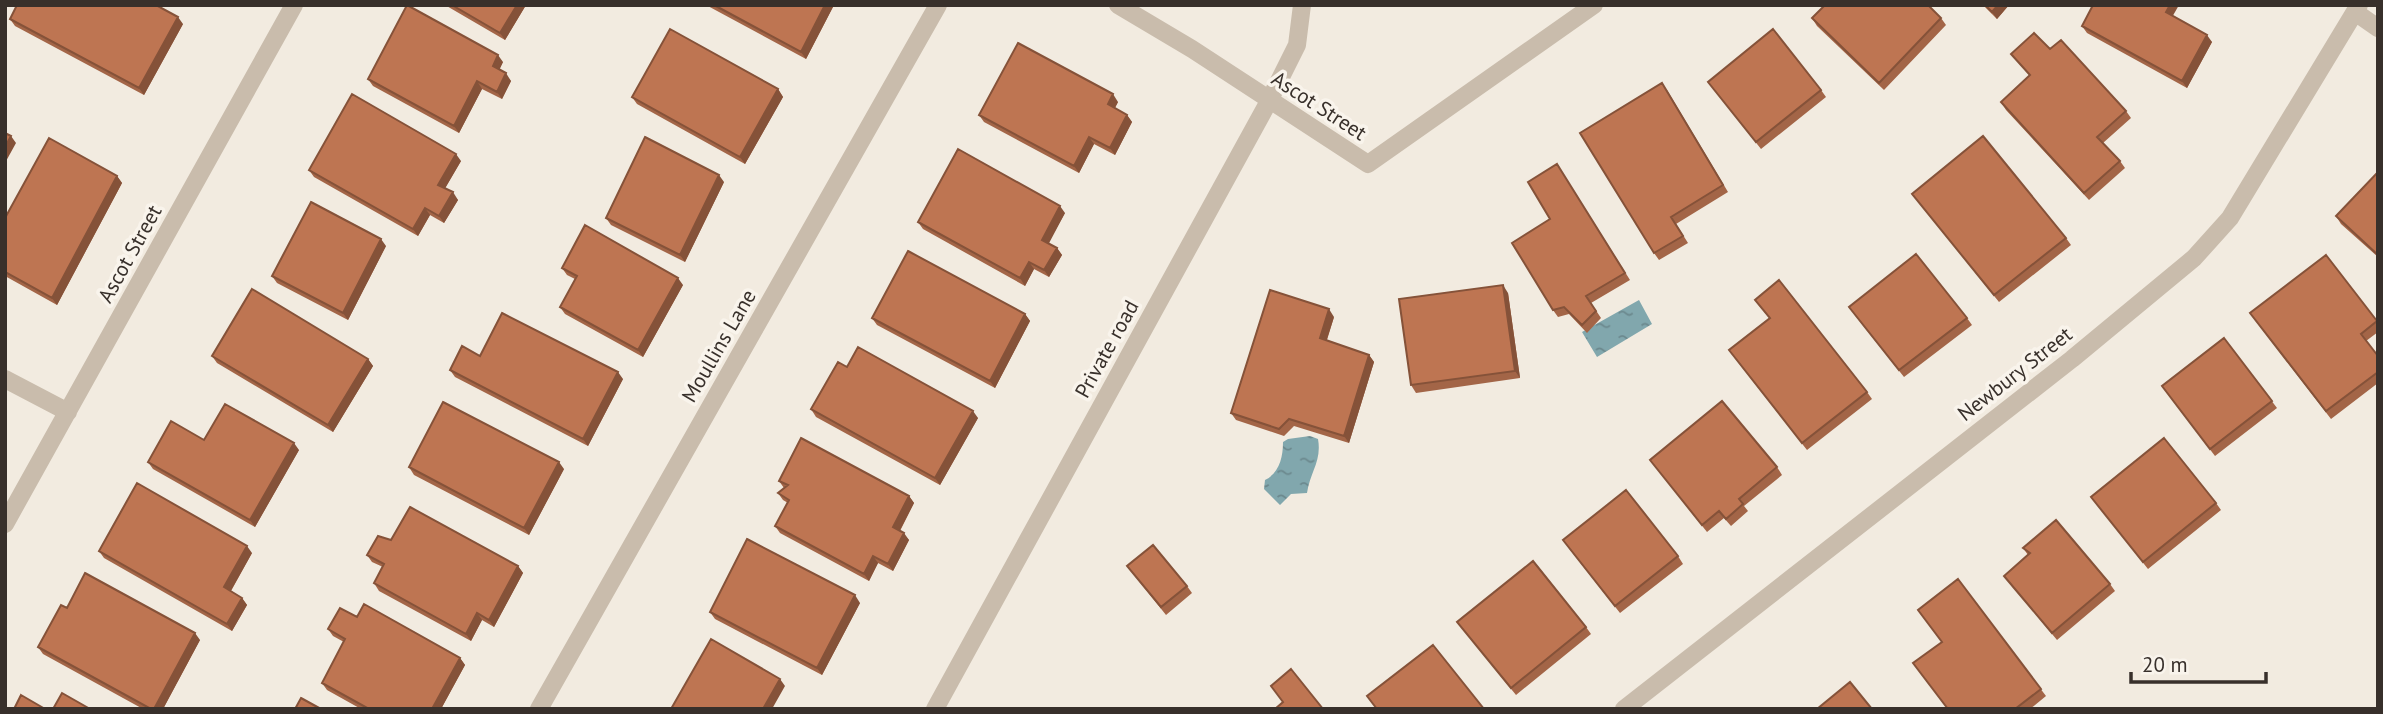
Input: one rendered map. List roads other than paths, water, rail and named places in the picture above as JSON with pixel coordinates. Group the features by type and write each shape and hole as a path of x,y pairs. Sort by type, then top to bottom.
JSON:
{"street":[{"name":"Ascot Street","path":"5,524 295,5"},
{"name":"Moullins Lane","path":"539,709 938,5"},
{"name":"Ascot Street","path":"1118,5 1192,49 1368,164 1594,5"},
{"name":"Private road","path":"935,709 1269,101 1297,45 1302,5"},
{"path":"2357,9 2378,28"},
{"name":"Newbury Street","path":"1624,709 2071,359 2194,258 2230,218 2357,9"},
{"path":"5,379 68,412"}],"water":[{"path":"1639,300 1652,324 1597,357 1582,332"},
{"path":"1310,436 1318,439 1319,447 1307,493 1291,494 1280,505 1264,489 1265,480 1274,473 1279,464 1283,442"}]}
